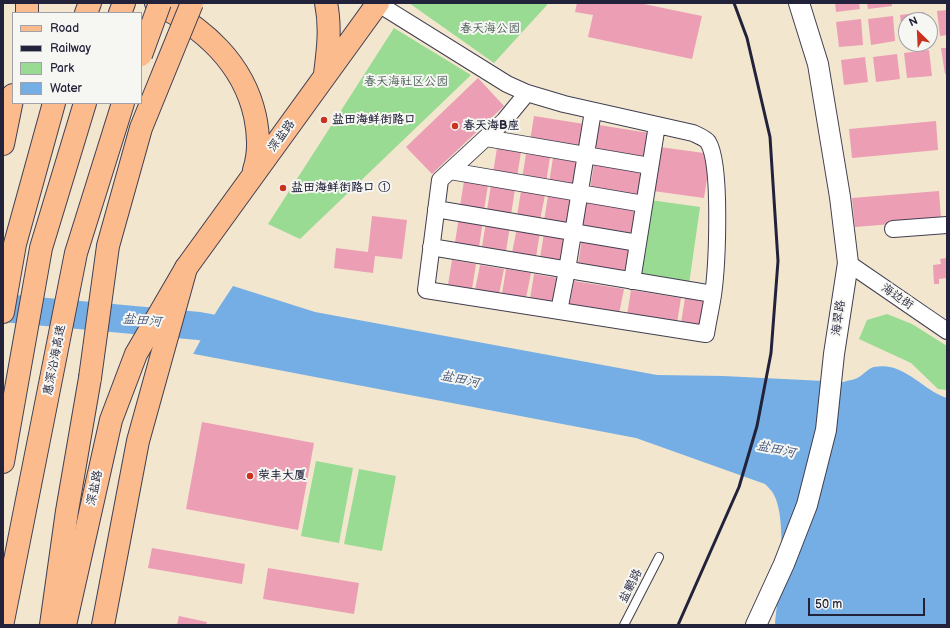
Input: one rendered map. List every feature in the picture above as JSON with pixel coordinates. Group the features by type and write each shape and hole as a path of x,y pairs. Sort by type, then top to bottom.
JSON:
{"main road":[{"path":"75,12 89,3"},
{"path":"156,3 201,31 225,54 241,78 253,106 259,141 258,158 252,177"},
{"path":"142,52 160,3"},
{"path":"51,625 67,511 90,378 108,246 141,128 192,3"},
{"path":"325,75 329,40 329,16 326,3"},
{"name":"深盐路","path":"65,625 111,420 136,354 186,268 378,3"},
{"path":"3,144 12,100"},
{"path":"3,312 15,244 54,104"},
{"path":"3,462 41,248 85,104"},
{"name":"惠深沿海高速","path":"3,621 76,253 123,104"},
{"path":"103,625 129,480 159,359 186,268"}],"street":[{"path":"378,3 507,84 527,94 593,111 693,133 707,141 711,149 715,165 717,201 713,294 706,334 426,290 440,180 504,121 527,94"},
{"name":"海翠路","path":"756,625 807,505 826,430 834,354 848,263 840,196 818,64 799,3"},
{"path":"559,311 574,231 593,111"},
{"path":"632,281 657,125"},
{"path":"486,138 650,166"},
{"path":"450,171 644,204"},
{"path":"436,209 638,242"},
{"path":"893,229 947,225"},
{"path":"431,247 713,294"},
{"name":"海边街","path":"848,263 947,331"},
{"path":"744,625 750,615 769,597"}],"lane":[{"name":"盐鹏路","path":"624,625 658,557"}],"green space":[{"name":"春天海公园","path":"409,3 546,3 547,5 494,63"},
{"name":"春天海社区公园","path":"394,28 471,75 300,239 268,224"},
{"path":"650,200 700,207 689,284 639,277"},
{"path":"887,314 912,324 947,346 947,390 938,389 911,363 859,339 867,320"},
{"path":"316,461 353,468 339,543 301,536"},
{"path":"359,469 396,476 382,551 344,544"}],"water":[{"path":"233,286 315,312 657,375 723,376 844,382 857,378 874,367 885,366 904,372 929,389 947,398 947,625 775,625 781,558 780,521 778,505 773,493 765,484 636,438 189,353"}],"pier":[{"path":"229,288 192,356 188,355 188,352"}],"building":[{"path":"577,3 639,3 702,16 692,59 588,37 593,15 575,12"},
{"path":"835,3 859,3 860,9 836,12"},
{"path":"867,3 892,3 892,6 868,9"},
{"path":"947,10 947,35 940,36 937,11"},
{"path":"893,16 895,41 871,45 868,19"},
{"path":"861,19 863,45 839,47 836,22"},
{"path":"941,48 947,48 947,73 945,74"},
{"path":"929,52 932,76 907,78 904,53"},
{"path":"897,54 900,79 876,82 873,57"},
{"path":"865,57 868,82 844,85 841,60"},
{"name":"春天海B座","path":"478,78 504,106 432,174 406,147"},
{"path":"534,116 584,124 580,149 530,141"},
{"path":"936,121 938,150 852,158 849,129"},
{"path":"599,125 649,133 645,158 595,150"},
{"path":"660,147 711,154 704,198 653,191"},
{"path":"497,148 521,152 517,177 493,173"},
{"path":"526,154 550,157 546,183 522,179"},
{"path":"553,158 577,162 573,187 549,183"},
{"path":"594,164 644,172 640,197 590,189"},
{"path":"464,181 488,185 484,210 460,206"},
{"path":"491,185 515,189 511,215 487,210"},
{"path":"521,191 545,195 540,220 517,216"},
{"path":"939,191 941,220 855,227 852,198"},
{"path":"548,196 572,200 568,225 544,221"},
{"path":"587,200 637,208 632,233 582,225"},
{"path":"372,216 407,220 402,259 375,256 373,273 334,268 336,248 368,252"},
{"path":"459,217 483,221 479,247 455,242"},
{"path":"486,222 510,226 506,251 482,247"},
{"path":"517,228 540,232 536,257 512,253"},
{"path":"544,233 568,236 563,262 540,258"},
{"path":"582,239 632,247 628,272 578,264"},
{"path":"947,258 947,278 939,279 939,284 934,284 933,265 941,264 940,259"},
{"path":"452,260 476,264 472,289 448,285"},
{"path":"480,265 504,269 499,294 475,290"},
{"path":"506,269 531,273 526,298 502,294"},
{"path":"534,274 558,278 553,303 530,299"},
{"path":"574,281 624,289 619,314 569,306"},
{"path":"631,290 681,298 677,323 627,315"},
{"path":"685,298 709,302 705,327 681,323"},
{"name":"荣丰大厦","path":"202,422 314,443 298,530 186,509"},
{"path":"152,548 245,564 242,584 148,568"},
{"path":"268,568 359,583 354,614 263,599"},
{"path":"179,616 207,622 206,625 177,625"}],"waterway":[{"name":"盐田河","path":"3,308 199,326 243,334"}],"railway":[{"path":"678,625 739,487 757,426 771,353 778,261 770,137 747,38 734,3"}],"place":[{"name":"盐田海鲜街路口","path":"324,120"},
{"name":"春天海B座","path":"455,126"},
{"name":"盐田海鲜街路口 ①","path":"283,188"},
{"name":"荣丰大厦","path":"250,476"}]}
